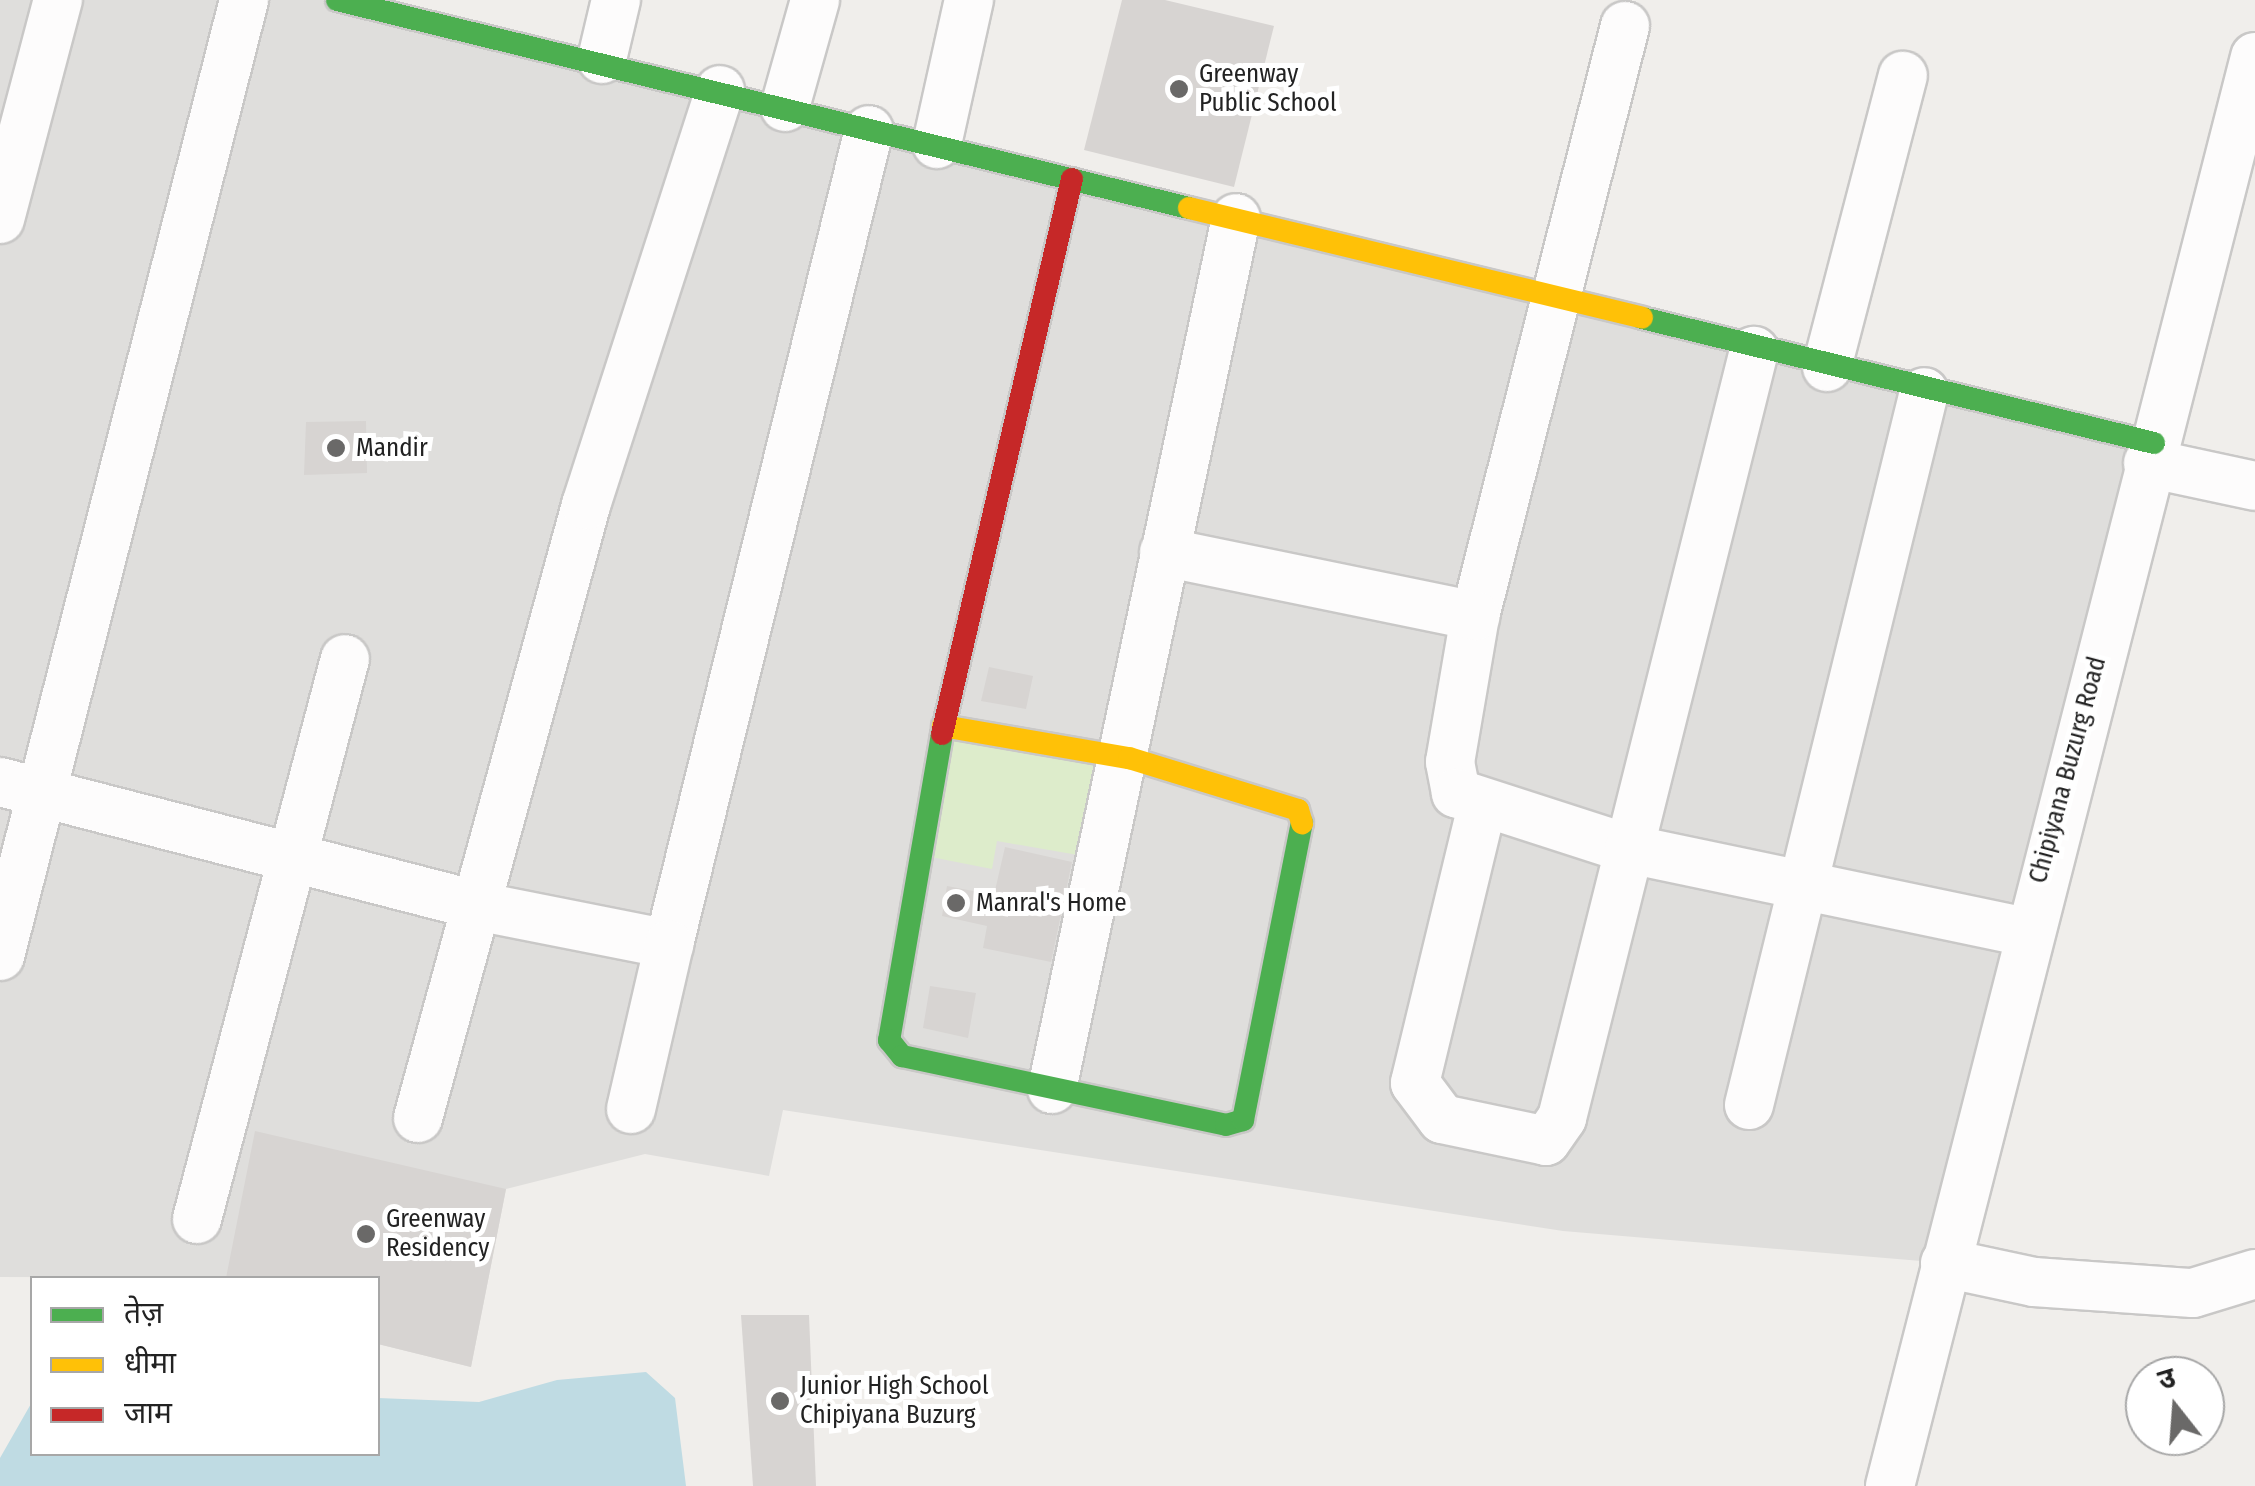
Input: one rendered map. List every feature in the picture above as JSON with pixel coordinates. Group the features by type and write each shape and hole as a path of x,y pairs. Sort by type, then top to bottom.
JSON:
{"street":[{"path":"0,218 58,0"},
{"path":"0,956 18,787 244,0"},
{"path":"337,0 428,12 870,130 1924,392 2255,486"},
{"path":"602,59 616,0"},
{"path":"785,106 815,0"},
{"path":"937,144 968,0"},
{"path":"1625,26 1475,616 1450,762 1456,793 1482,806 1629,848 2026,932"},
{"name":"Chipiyana Buzurg Road","path":"1890,1486 2026,932 2255,57"},
{"path":"1827,367 1903,76"},
{"path":"418,1118 482,907 586,505 720,90"},
{"path":"631,1110 870,130"},
{"path":"943,726 1128,758 1286,805 1305,819 1248,1111 1226,1125 902,1056 889,1040 943,726 1072,178"},
{"path":"1052,1089 1128,758 1164,552 1236,218"},
{"path":"1482,806 1418,1057 1422,1102 1442,1118 1526,1140 1556,1134 1754,351"},
{"path":"1749,1105 1798,885 1924,392"},
{"path":"1164,552 1475,616"},
{"path":"198,1219 296,861 345,659"},
{"path":"18,787 482,907 669,944"},
{"path":"1945,1263 2034,1282 2192,1293 2255,1274"}],"shaded area":[{"path":"0,0 337,0 2154,443 1945,1263 1563,1231 783,1110 769,1176 645,1154 506,1189 471,1367 380,1344 380,1276 0,1277"}],"green space":[{"path":"948,737 1107,767 1078,855 997,841 992,869 931,857"}],"water":[{"path":"646,1372 675,1398 686,1486 0,1486 0,1458 30,1406 30,1456 380,1456 380,1398 479,1402 557,1380"}],"building":[{"name":"Greenway Public School","path":"1122,0 1165,0 1274,26 1234,187 1084,150"},
{"name":"Mandir","path":"366,421 367,473 304,475 306,422"},
{"path":"989,667 1033,676 1026,709 981,701"},
{"path":"1005,847 1072,862 1051,962 983,948 987,926 942,916 947,886 994,895"},
{"path":"930,986 976,993 968,1038 923,1028"},
{"name":"Greenway Residency","path":"255,1131 506,1189 471,1367 380,1344 380,1276 226,1276"},
{"name":"Junior High School Chipiyana Buzurg","path":"741,1315 809,1315 816,1486 753,1486"}],"traffic: fast":[{"path":"337,0 1189,208"},
{"path":"1642,318 2154,443"},
{"path":"942,734 889,1040 902,1056 1226,1125 1243,1120 1302,823"}],"traffic: slow":[{"path":"1189,208 1642,318"},
{"path":"943,726 1129,758 1298,810 1302,823"}],"traffic: jam":[{"path":"942,734 1072,179"}],"place":[{"name":"Greenway Public School","path":"1179,89"},
{"name":"Mandir","path":"336,448"},
{"name":"Manral's Home","path":"956,903"},
{"name":"Greenway Residency","path":"366,1234"},
{"name":"Junior High School Chipiyana Buzurg","path":"780,1401"}]}
